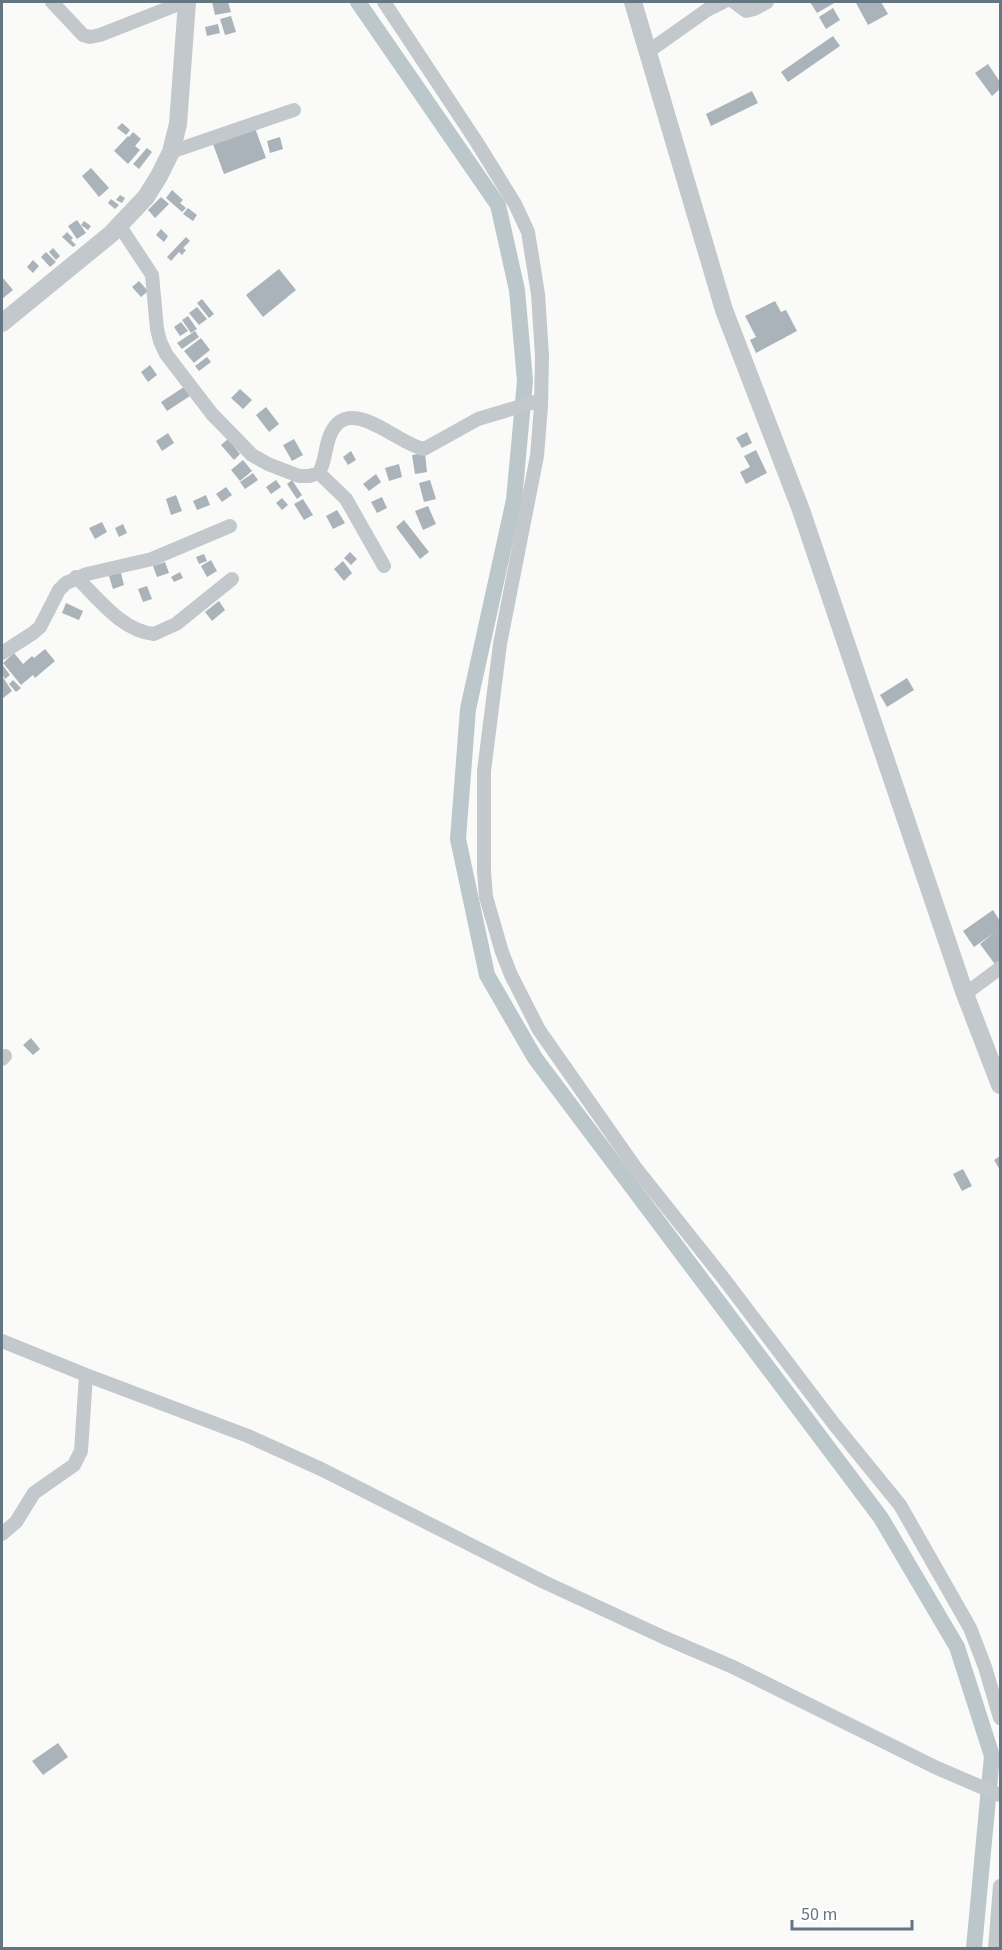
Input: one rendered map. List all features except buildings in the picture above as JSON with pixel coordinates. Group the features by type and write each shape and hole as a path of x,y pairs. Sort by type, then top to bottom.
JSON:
{"street":[{"path":"2,324 119,225 146,197 171,152 178,124 186,2 90,38 77,31 52,2"},
{"path":"384,2 515,204 528,232 538,294 542,356 537,456 500,644 484,771 485,888 502,952 539,1030 636,1167 834,1424 900,1505 970,1628 986,1667 1000,1718"},
{"path":"633,2 724,310 801,510 965,994 1000,1085"},
{"path":"648,51 707,10 723,2"},
{"path":"734,2 746,11 767,2"},
{"path":"171,152 294,110"},
{"path":"119,225 152,275 157,329 166,354 225,429 252,455 268,464 299,476 319,473 323,466 331,432 347,418 357,417 371,422 412,446 424,449 477,419 538,402"},
{"path":"319,473 346,499 384,566"},
{"path":"2,653 40,627 59,590 76,577 152,559 230,526"},
{"path":"76,577 123,622 133,629 154,634 177,624 232,579"},
{"path":"965,994 1000,968"},
{"path":"2,1341 248,1436 321,1469 544,1582 663,1638 733,1667 937,1768 1000,1794"},
{"path":"2,1534 16,1522 34,1493 74,1465 79,1458 86,1375"},
{"path":"995,1948 1000,1886"}],"waterway":[{"path":"358,2 498,205 517,290 525,381 514,500 468,709 458,839 487,975 535,1058 881,1518 957,1647 992,1756 974,1948"}]}
